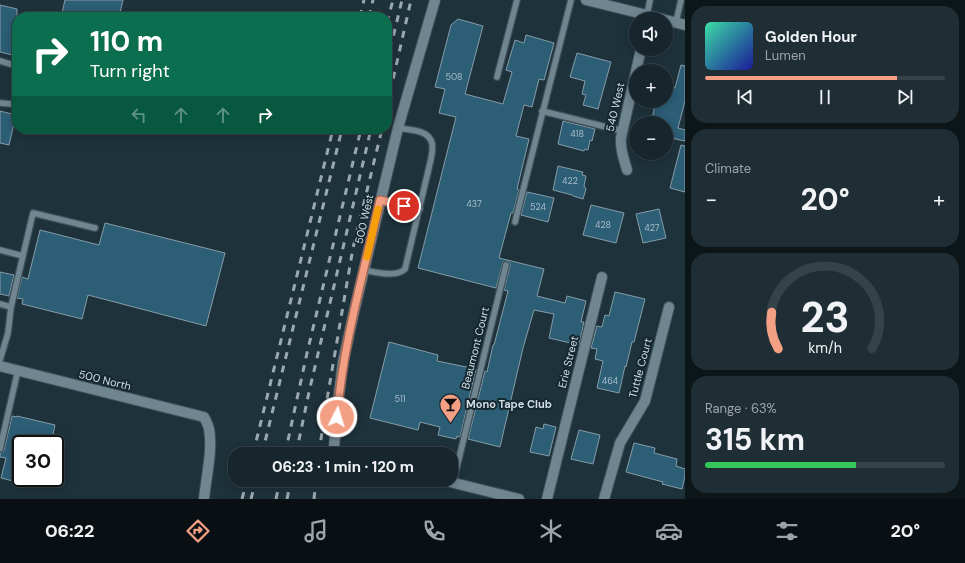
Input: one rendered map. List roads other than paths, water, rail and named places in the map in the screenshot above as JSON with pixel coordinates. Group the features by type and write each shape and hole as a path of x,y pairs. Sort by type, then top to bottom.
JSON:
{"street":[{"name":"500 West","path":"337,447 339,392 343,362 353,316 398,128 435,0"},
{"path":"586,0 630,12"},
{"name":"540 West","path":"628,170 620,146 622,131 639,56"},
{"name":"Erie Street","path":"547,499 602,277"},
{"name":"Tuttle Court","path":"604,499 620,442 645,401 669,307"},
{"name":"500 North","path":"0,366 204,417 210,430 209,457 204,499"},
{"path":"458,484 519,499"}],"lane":[{"path":"497,77 517,0"},
{"path":"514,222 571,0"},
{"path":"649,12 650,0"},
{"path":"676,22 681,0"},
{"path":"0,62 12,65"},
{"path":"0,103 12,104"},
{"path":"542,111 622,131"},
{"path":"364,270 398,274 405,269 432,159 432,142 427,135 422,132 398,128"},
{"path":"380,200 420,209"},
{"path":"0,360 8,333 11,307 33,213 95,228"},
{"path":"0,250 23,256"},
{"name":"Beaumont Court","path":"458,463 506,266"},
{"path":"0,304 11,307"},
{"path":"0,449 18,370"}],"railway":[{"path":"361,12 364,0"},
{"path":"370,12 373,0"},
{"path":"390,12 393,0"},
{"path":"392,42 402,0"},
{"path":"392,84 411,0"},
{"path":"255,447 332,134"},
{"path":"264,447 341,134"},
{"path":"287,447 307,353 360,134"},
{"path":"297,447 370,134"},
{"path":"320,447 353,248 381,134"},
{"path":"242,499 245,487"},
{"path":"251,499 254,487"},
{"path":"276,499 279,487"},
{"path":"287,499 290,487"},
{"path":"314,499 315,487"}],"place":[{"name":"Mono Tape Club","path":"450,424"}]}
